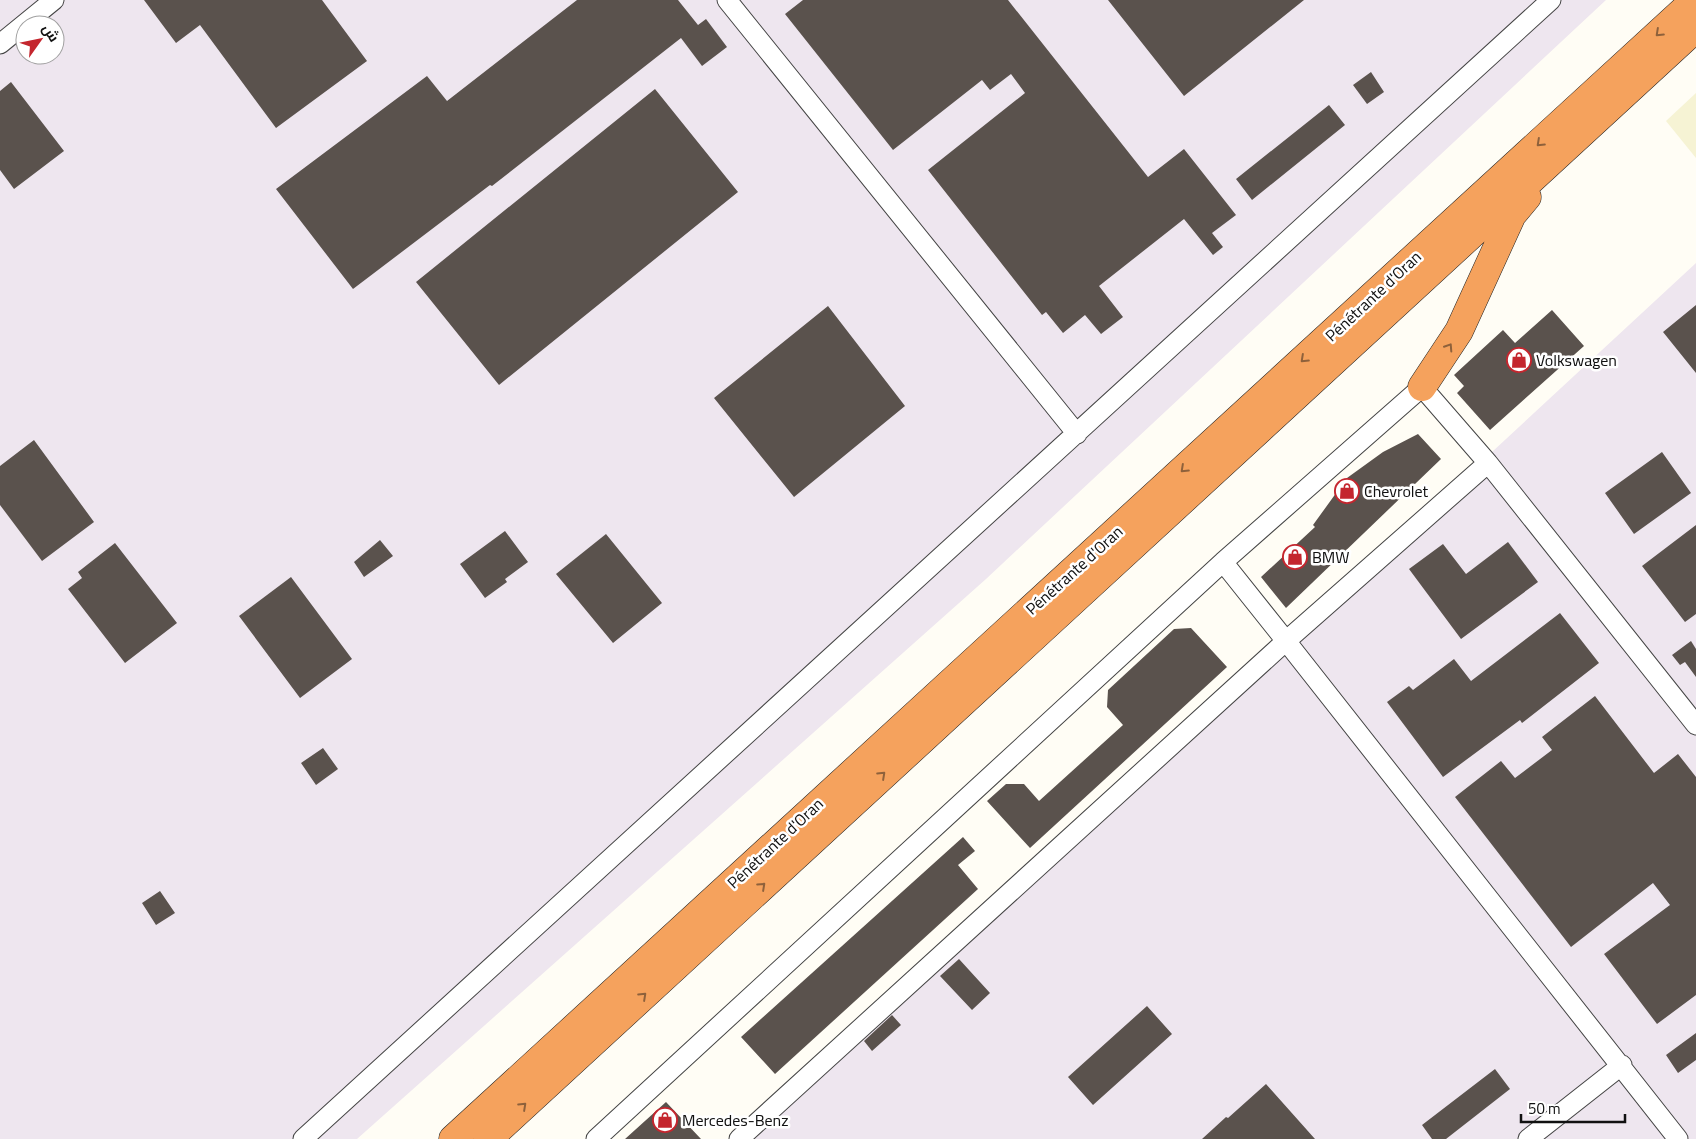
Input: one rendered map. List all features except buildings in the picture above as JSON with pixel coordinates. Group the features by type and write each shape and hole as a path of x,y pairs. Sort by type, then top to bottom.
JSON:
{"highway":[{"name":"Pénétrante d'Oran","path":"454,1139 1695,0"},
{"name":"Pénétrante d'Oran","path":"488,1139 1696,28"},
{"path":"1422,387 1459,331 1512,216 1572,142"}],"street":[{"path":"0,44 54,0"},
{"path":"727,0 1077,434"},
{"path":"303,1139 1551,0"},
{"path":"596,1139 1223,562 1422,387 1488,463 1696,725"},
{"path":"739,1139 1286,641 1488,463"},
{"path":"1223,562 1622,1065 1678,1139"},
{"path":"1528,1139 1622,1065"}],"shaded area":[{"path":"0,0 1606,0 986,579 357,1139 0,1139"},
{"path":"1696,93 1696,158 1666,121"},
{"path":"1696,263 1696,1139 750,1139"}],"place":[{"name":"Volkswagen","path":"1519,360"},
{"name":"Chevrolet","path":"1347,491"},
{"name":"BMW","path":"1295,557"},
{"name":"Mercedes-Benz","path":"665,1120"}]}
